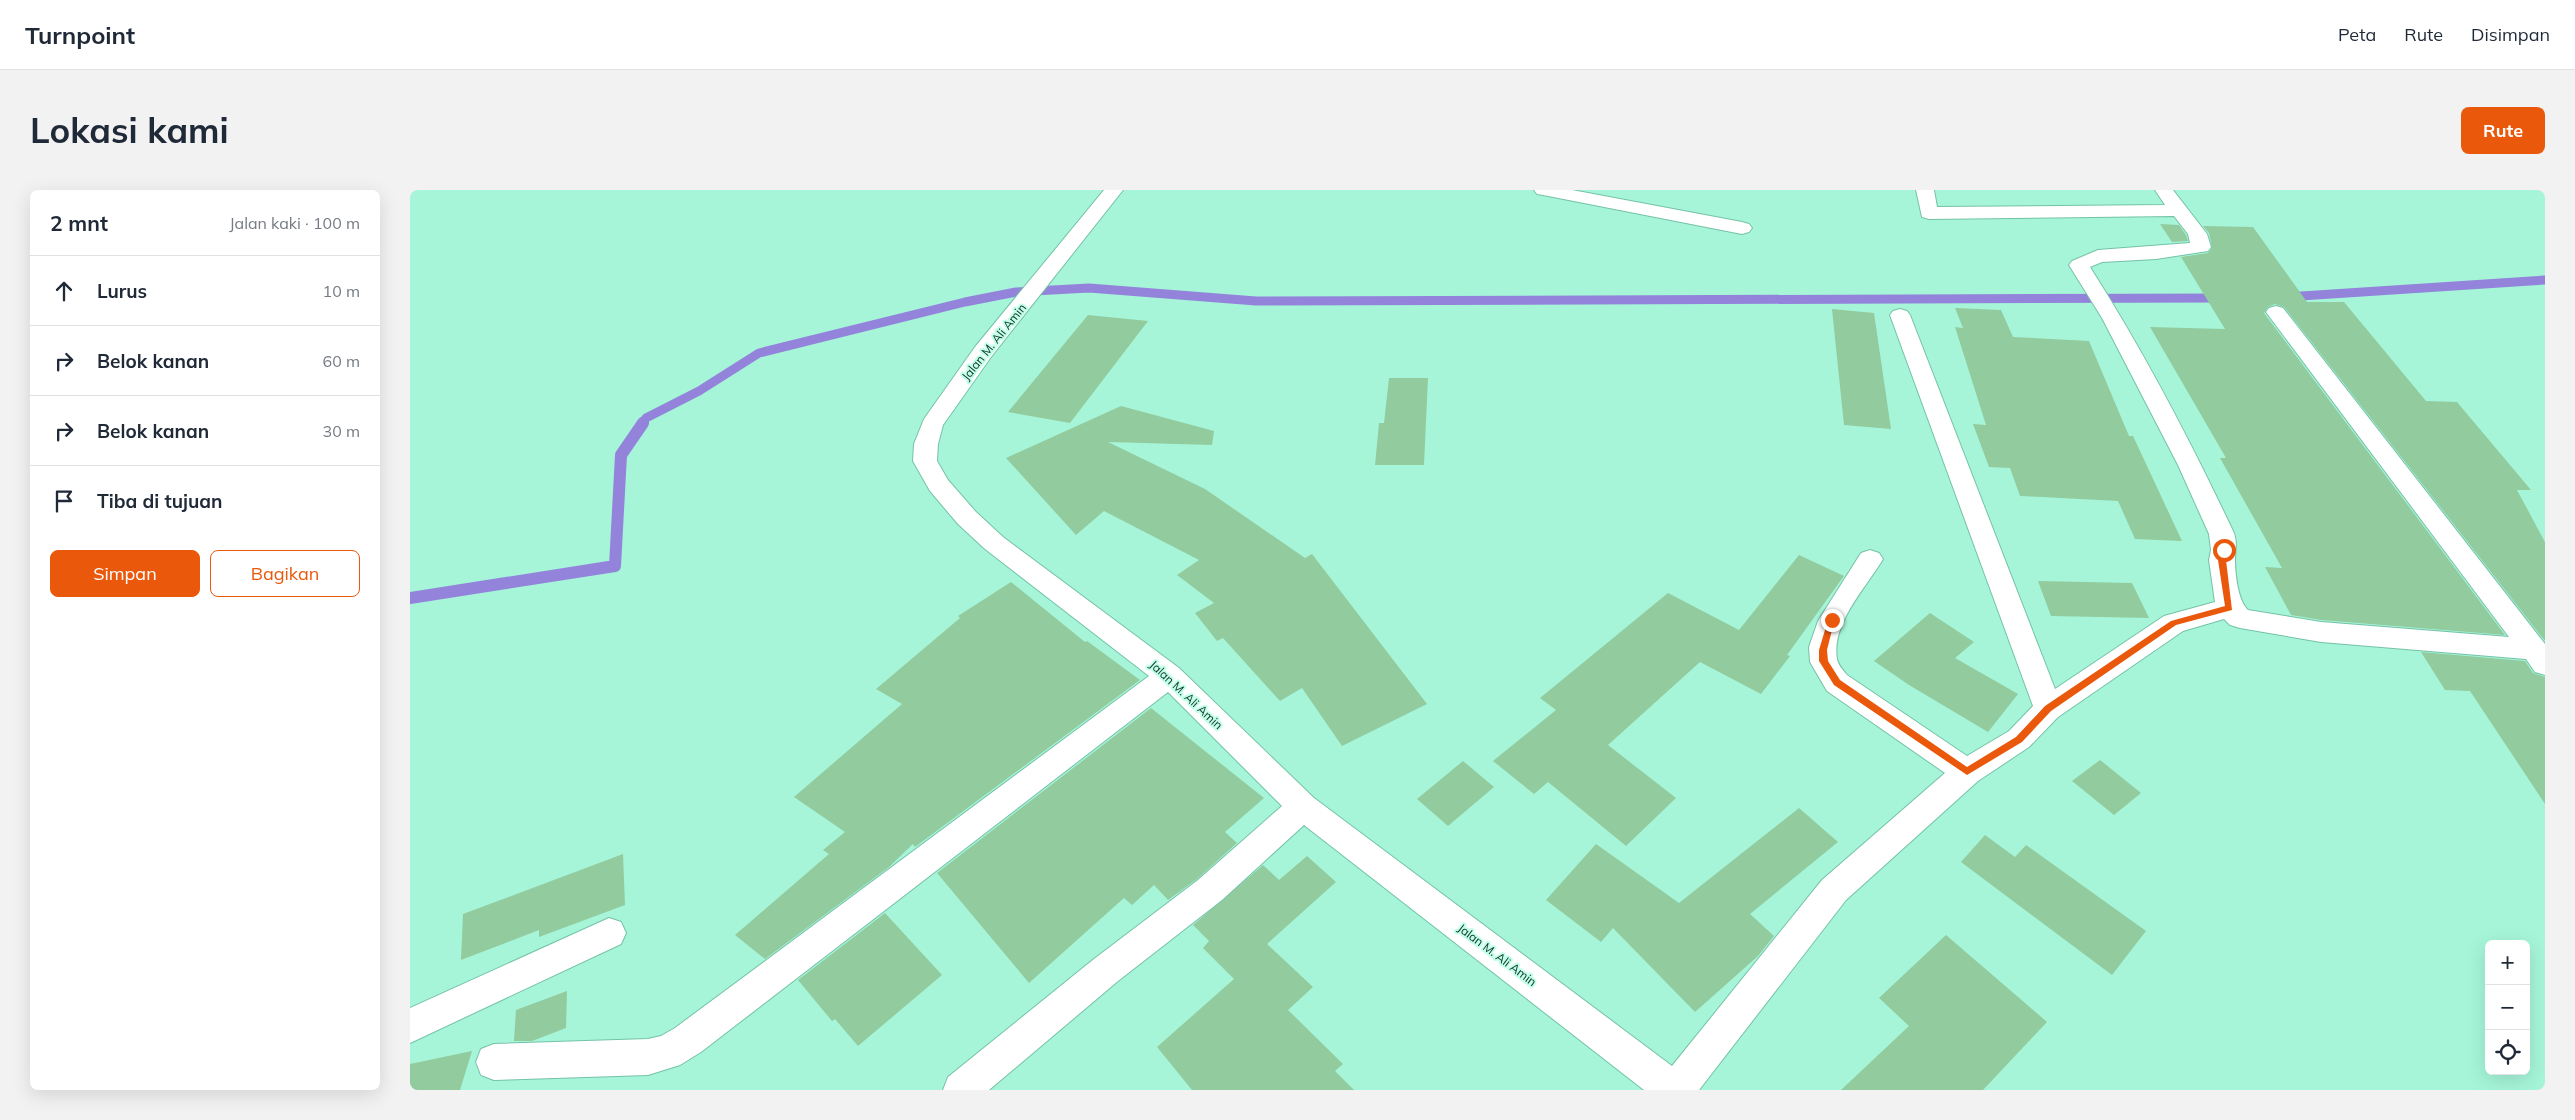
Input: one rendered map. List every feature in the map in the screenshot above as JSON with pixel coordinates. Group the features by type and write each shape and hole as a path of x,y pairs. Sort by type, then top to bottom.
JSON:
{"street":[{"name":"Jalan M. Ali Amin","path":"1114,190 1033,293 983,352 932,424 926,444 925,461 938,485 966,518 994,543 1169,676 1303,807 1675,1090"},
{"path":"1543,190 1742,228"},
{"path":"1925,190 1929,213 2179,210"},
{"path":"2164,190 2197,234 2201,247 2156,253 2098,256 2079,265 2126,344 2190,464 2222,534 2224,550 2222,560 2229,608 2240,618 2271,625 2539,656"},
{"path":"2276,312 2539,656"},
{"path":"1900,315 2048,709"},
{"path":"1870,560 1832,620 1823,650 1824,661 1837,683 1967,772"},
{"path":"1675,1090 1834,890 1967,772 2019,740 2048,709 2174,623 2229,608"},
{"path":"494,1062 648,1057 668,1052 696,1034 1169,676"},
{"path":"962,1090 1106,970 1210,890 1303,807"},
{"path":"410,1026 609,933"}],"building":[{"path":"2160,224 2179,225 2188,241 2172,242"},
{"path":"2203,226 2253,227 2307,302 2344,302 2426,401 2457,402 2531,490 2517,490 2545,542 2545,641 2284,307 2275,304 2268,307 2264,313 2505,635 2321,620 2291,615 2265,567 2282,568 2220,458 2226,458 2150,327 2225,329 2181,257 2208,253 2212,248 2209,233"},
{"path":"1955,308 2001,310 2013,337 2089,341 2129,436 2133,436 2182,541 2135,539 2118,501 2020,496 2010,468 1989,467 1973,424 1986,425 1955,327 1963,328"},
{"path":"1832,309 1874,313 1891,429 1844,425"},
{"path":"1088,315 1148,321 1070,423 1008,412"},
{"path":"1389,378 1428,378 1424,465 1375,465 1379,423 1384,423"},
{"path":"1121,406 1214,431 1212,445 1108,442 1205,489 1305,558 1312,554 1427,704 1342,746 1302,688 1280,701 1223,638 1217,641 1195,613 1214,603 1177,575 1199,560 1104,511 1076,535 1006,458"},
{"path":"1799,555 1844,576 1787,655 1790,656 1761,694 1700,662 1608,745 1676,798 1626,846 1548,782 1534,794 1493,761 1556,710 1540,698 1668,593 1739,630"},
{"path":"2038,581 2132,583 2149,618 2051,616"},
{"path":"1011,582 1085,642 1087,641 1140,680 915,847 913,844 889,867 765,959 735,935 829,854 823,850 845,832 794,797 902,704 876,689 960,618 958,616"},
{"path":"1930,613 1974,642 1955,658 2018,694 1988,732 1909,685 1874,661"},
{"path":"2421,652 2525,661 2533,673 2545,677 2545,804 2470,691 2445,690"},
{"path":"1151,708 1264,798 1225,832 1237,843 1197,879 1168,900 1154,885 1132,905 1124,898 1029,983 937,873"},
{"path":"2100,760 2141,793 2114,815 2072,781"},
{"path":"1463,761 1494,787 1448,826 1417,799"},
{"path":"1799,808 1838,842 1750,914 1774,936 1758,956 1695,1012 1613,928 1601,942 1546,900 1596,844 1679,903"},
{"path":"1985,835 2015,857 2026,845 2146,931 2112,975 1961,862"},
{"path":"623,854 625,905 539,937 539,930 461,960 463,914"},
{"path":"1307,856 1336,882 1267,944 1313,987 1288,1010 1343,1064 1335,1071 1354,1090 1192,1090 1157,1047 1234,979 1203,948 1209,941 1193,925 1263,865 1279,880"},
{"path":"885,913 942,975 858,1046 835,1019 832,1021 798,980"},
{"path":"1946,935 2047,1022 1983,1090 1841,1090 1909,1026 1879,998"},
{"path":"567,991 566,1028 532,1041 514,1041 516,1010"},
{"path":"472,1051 460,1090 410,1090 410,1064"}],"waterway":[{"path":"2285,297 2545,280"},
{"path":"642,424 646,418 699,391 759,353 965,302 1016,292 1089,288 1256,301 2223,298"},
{"path":"410,598 615,566 621,455 643,423"}],"route":[{"path":"1832,620 1823,650 1824,661 1837,683 1967,772 2019,740 2048,709 2174,623 2229,608 2222,560 2224,550"}]}
